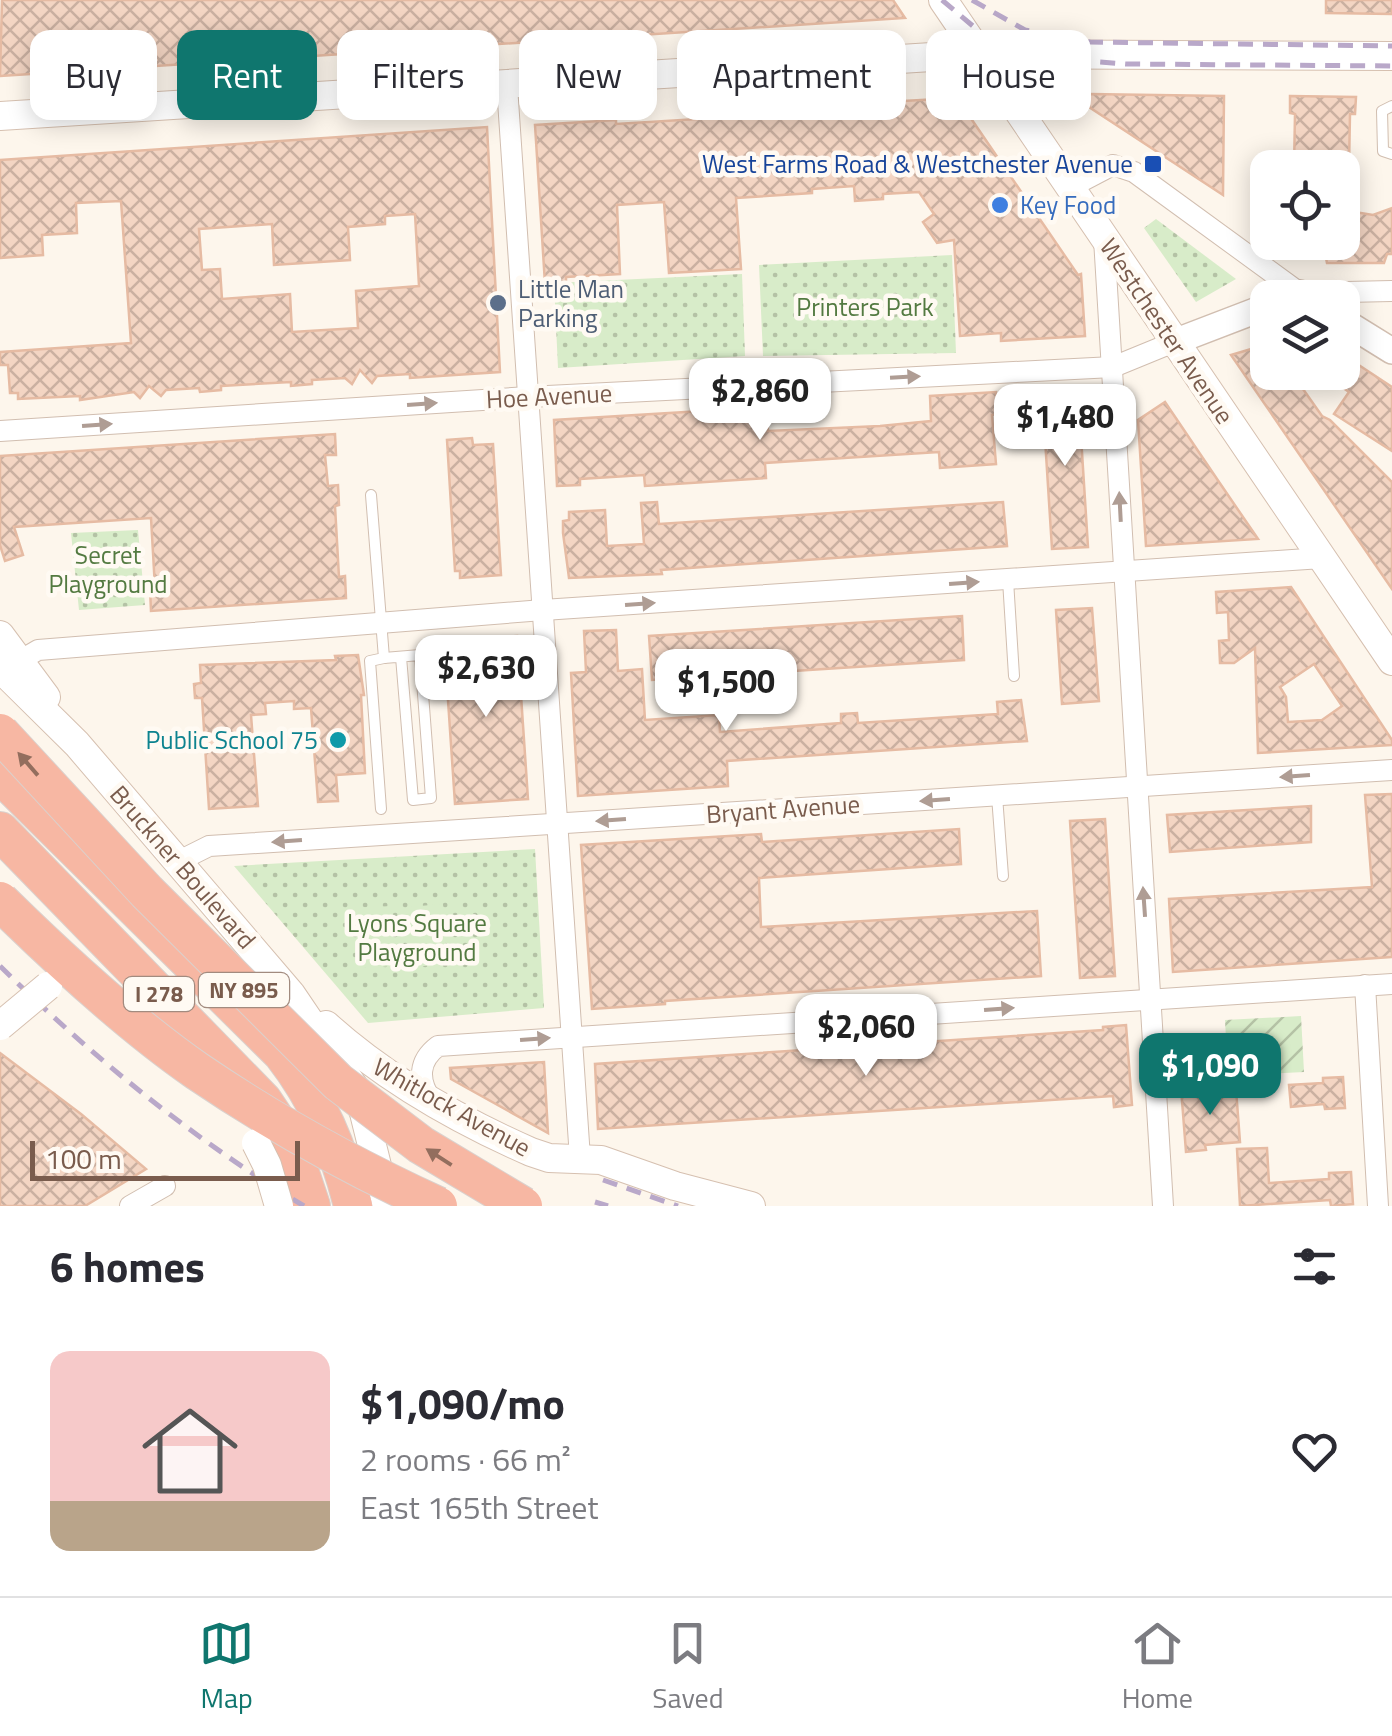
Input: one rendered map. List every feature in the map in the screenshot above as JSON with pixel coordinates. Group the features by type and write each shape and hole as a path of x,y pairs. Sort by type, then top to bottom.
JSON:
{"highway":[{"name":"NY 895","path":"0,733 147,892 315,1061 421,1145 523,1206"},
{"name":"I 278","path":"0,774 282,1053 321,1112 350,1196"},
{"name":"I 278","path":"0,831 263,1101 282,1126 311,1206"},
{"path":"0,901 195,1069 288,1126 438,1206"}],"main road":[{"name":"Westchester Avenue","path":"943,0 963,30"},
{"path":"1091,55 1392,56"},
{"path":"0,116 926,58"},
{"name":"Westchester Avenue","path":"1025,120 1392,661"},
{"name":"Bruckner Boulevard","path":"0,634 10,664 291,994 354,1086 387,1206"},
{"path":"0,888 76,964 215,1081 239,1112 268,1165 279,1206"},
{"path":"0,1026 76,964"},
{"name":"Whitlock Avenue","path":"291,994 368,1062 432,1102 531,1152 549,1158 609,1162 675,1186 750,1206"}],"street":[{"path":"507,86 580,1158"},
{"path":"1071,187 1113,165 1134,172 1277,280"},
{"path":"1104,237 1163,1206"},
{"path":"1360,293 1392,291"},
{"name":"Hoe Avenue","path":"0,431 528,397 1113,366 1250,313"},
{"path":"1360,331 1392,351"},
{"path":"10,664 38,650 382,622 1322,558"},
{"name":"Bryant Avenue","path":"178,862 208,846 1392,770"},
{"path":"432,1102 424,1089 421,1069 438,1046 1392,984"},
{"path":"1365,986 1378,1206"},
{"path":"130,1206 165,1186"}],"lane":[{"path":"1392,106 1382,110 1384,152 1392,154"},
{"path":"371,495 384,658"},
{"path":"1008,580 1014,676"},
{"path":"380,809 370,661 384,658 420,655 430,798 413,800 401,657"},
{"path":"998,796 1003,876"}],"green space":[{"path":"1156,219 1236,279 1196,302 1144,228"},
{"name":"Printers Park","path":"952,255 956,353 763,356 759,265"},
{"path":"742,274 745,356 558,368 554,283"},
{"name":"Secret Playground","path":"138,530 145,605 79,610 71,533"},
{"name":"Lyons Square Playground","path":"535,849 544,1008 368,1023 234,866"},
{"path":"443,904 447,964 412,967 408,907"},
{"path":"391,906 395,966 359,968 355,908"},
{"path":"1301,1016 1304,1072 1228,1076 1225,1020"}],"building":[{"path":"2,0 893,0 905,18 657,34 657,30 519,30 519,43 499,44 499,30 337,30 337,54 317,56 317,30 177,30 177,65 157,66 157,30 30,30 30,74 0,76"},
{"path":"1326,0 1392,0 1392,14 1326,13"},
{"path":"1091,94 1224,96 1223,195 1091,108"},
{"path":"1290,96 1356,97 1355,114 1350,114 1349,150 1294,150 1295,114 1290,113"},
{"path":"926,100 926,120 972,120 1078,275 1081,274 1085,336 1001,341 1001,333 960,336 954,240 937,243 923,222 934,214 919,192 883,194 883,199 855,201 854,186 736,198 741,269 669,273 664,202 617,205 620,274 566,277 566,283 545,284 535,125 616,120 616,124 681,120 906,120 906,101"},
{"path":"487,127 500,372 410,378 410,374 377,376 372,383 360,370 352,384 345,378 312,380 312,384 291,386 291,382 221,386 221,390 200,392 199,388 166,390 161,396 149,386 140,398 134,392 80,400 80,396 18,399 18,393 10,393 8,365 0,365 0,352 131,343 121,201 76,203 77,233 42,235 43,255 0,258 0,160","holes":["415,214 419,286 356,291 358,328 292,332 290,294 222,299 220,269 202,270 199,229 272,224 274,265 350,260 348,227 385,224 385,216"]},
{"path":"1392,208 1392,254 1387,254 1384,263 1327,263 1326,260 1360,260 1360,213 1373,215"},
{"path":"1250,349 1250,383 1231,355"},
{"path":"1360,366 1392,387 1392,451 1334,414 1349,392 1346,390 1360,390"},
{"path":"1078,389 1088,547 1052,549 1042,391"},
{"path":"1255,390 1304,390 1322,416 1392,482 1392,589"},
{"path":"996,392 997,414 992,415 996,464 940,468 939,452 765,463 766,478 645,486 644,475 580,479 580,485 557,486 554,420 767,407 768,431 880,426 931,421 930,396"},
{"path":"1165,402 1258,539 1146,546 1138,420"},
{"path":"335,434 336,455 325,455 328,486 338,485 339,505 335,506 339,577 345,576 346,598 151,611 150,588 155,588 151,518 14,527 23,555 5,561 0,545 0,456"},
{"path":"472,438 473,445 493,444 501,575 460,578 460,571 455,571 447,440"},
{"path":"657,502 659,524 1003,502 1007,546 569,578 563,521 569,520 569,512 605,510 607,546 644,544 641,503"},
{"path":"1291,587 1392,745 1258,753 1255,648 1234,663 1220,663 1219,641 1229,640 1228,612 1217,613 1216,592","holes":["1314,664 1342,706 1322,720 1288,722 1286,697 1280,687"]},
{"path":"1092,608 1099,701 1062,704 1056,610"},
{"path":"962,616 964,660 652,680 649,636"},
{"path":"616,630 618,671 642,669 645,720 719,715 720,732 841,723 841,714 857,713 858,723 998,714 997,702 1021,700 1027,741 727,761 728,786 578,796 571,673 586,672 584,631"},
{"path":"517,636 528,799 455,804 444,641"},
{"name":"Public School 75","path":"358,655 364,695 365,773 336,775 338,801 318,802 311,708 294,709 294,701 265,703 266,714 251,715 258,806 209,809 202,698 195,698 194,684 201,683 200,665 336,660 335,656"},
{"path":"1392,794 1392,957 1173,972 1169,899 1372,887 1365,795"},
{"path":"1311,806 1311,842 1170,852 1167,815"},
{"path":"1105,819 1115,976 1080,978 1070,821"},
{"path":"959,829 961,864 759,878 761,927 1037,911 1041,976 592,1009 581,845 761,834 762,842"},
{"path":"1126,1025 1132,1105 1114,1107 1113,1096 598,1129 595,1064 1103,1030"},
{"path":"0,1053 146,1169 85,1206 0,1206"},
{"path":"544,1062 548,1133 451,1079 450,1068"},
{"path":"1343,1077 1345,1108 1325,1109 1324,1104 1291,1107 1289,1085 1323,1083 1323,1078"},
{"path":"1202,1086 1203,1092 1236,1089 1240,1142 1205,1145 1206,1150 1186,1152 1181,1088"},
{"path":"1267,1148 1269,1183 1329,1179 1329,1173 1351,1172 1353,1204 1331,1206 1330,1200 1240,1206 1237,1149"}],"railway":[{"path":"942,0 980,32 1008,46 1051,58 1126,64 1392,66"},
{"path":"972,0 1025,30 1090,42 1392,46"},
{"path":"0,966 145,1095 304,1206"},
{"path":"603,1180 678,1206"},
{"path":"595,1202 608,1206"}],"place":[{"name":"West Farms Road & Westchester Avenue","path":"1153,164"},
{"name":"Key Food","path":"1000,205"},
{"name":"Little Man Parking","path":"498,303"},
{"name":"Public School 75","path":"338,740"}]}
